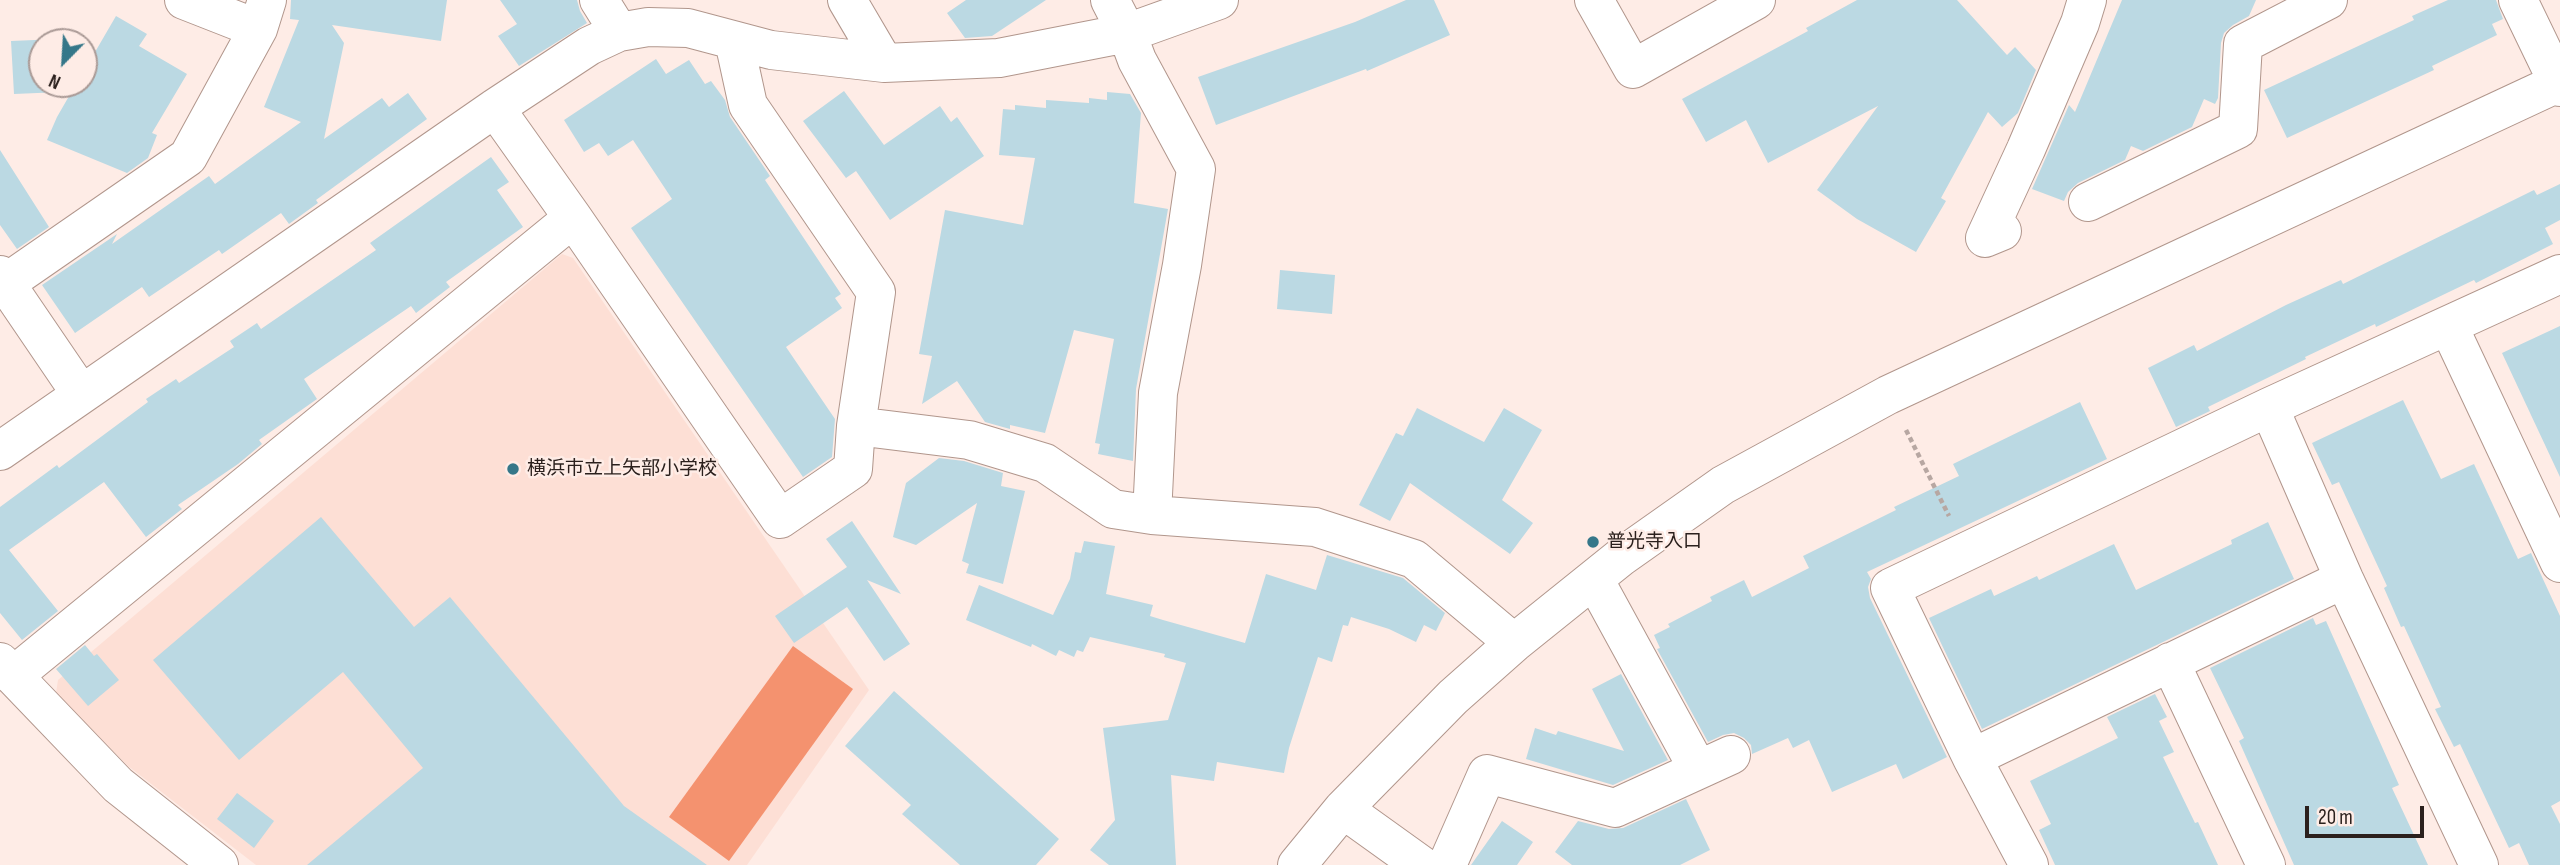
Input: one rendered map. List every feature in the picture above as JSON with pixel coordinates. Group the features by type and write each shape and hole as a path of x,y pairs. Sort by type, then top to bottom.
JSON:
{"street":[{"path":"81,394 3,279 188,157 262,14 184,0"},
{"path":"599,0 619,32"},
{"path":"847,0 866,28 884,63"},
{"path":"1110,0 1137,60 1196,169 1182,265 1158,393 1152,515"},
{"path":"0,451 495,108 589,46 619,32 648,27 688,28 771,50 884,63 999,58 1127,33 1219,0"},
{"path":"1594,0 1633,69 1756,0"},
{"path":"2002,231 1984,238 2026,149 2080,23 2087,0"},
{"path":"1297,865 1343,809 1453,697 1514,643 1621,557 1723,485 1888,395 2559,84 2518,0"},
{"path":"2088,202 2238,129 2243,44 2312,3"},
{"path":"495,108 780,519 853,469 856,426 876,292 748,105 734,41"},
{"path":"219,865 117,785 6,669 573,218"},
{"path":"2029,865 1972,758 1890,588 2269,407 2560,274"},
{"path":"2449,327 2560,563"},
{"path":"2269,407 2344,579 2479,865"},
{"path":"856,426 970,440 1045,463 1113,509 1152,515 1314,527 1414,559 1514,643"},
{"path":"1447,865 1487,774 1615,808 1715,762 1594,579"},
{"path":"1972,758 2344,579"},
{"path":"2170,662 2266,865"},
{"path":"1343,809 1422,865"}],"path":[{"path":"1888,395 1967,551"}],"shaded area":[{"name":"横浜市立上矢部小学校","path":"562,254 573,258 869,690 747,865 256,865 128,766 56,693 58,680"},
{"path":"793,646 853,689 729,861 669,817"}],"building":[{"path":"291,0 447,0 441,41 332,25 344,43 324,139 382,98 389,107 408,93 427,119 316,200 318,203 289,224 281,213 222,254 219,250 149,297 142,287 75,333 42,285 117,234 112,244 209,176 215,184 301,122 264,107 299,20 290,19"},
{"path":"500,0 577,0 587,23 519,66 498,36 517,24"},
{"path":"966,0 1046,0 992,36 965,38 947,13"},
{"path":"1406,0 1434,0 1450,35 1367,71 1366,69 1216,125 1198,77 1355,22"},
{"path":"1857,0 1957,0 2007,55 2015,47 2036,70 2018,113 2002,127 1988,112 1941,198 1946,201 1916,252 1857,219 1817,190 1878,106 1768,163 1746,120 1706,142 1682,99 1808,31 1806,28"},
{"path":"2122,0 2256,0 2249,16 2224,33 2218,98 2215,104 2204,99 2192,127 2143,151 2131,146 2125,160 2078,183 2068,192 2064,201 2032,189 2069,105 2075,112"},
{"path":"2448,0 2496,0 2503,19 2492,24 2497,35 2432,66 2434,70 2287,138 2264,90 2414,20 2412,16"},
{"path":"116,16 147,34 139,46 187,74 152,133 157,135 148,158 127,173 47,140 68,98 98,98 98,47"},
{"path":"28,40 28,93 14,94 11,41"},
{"path":"656,59 666,74 689,60 705,84 711,81 725,100 730,117 770,176 765,180 841,294 835,298 842,308 786,347 835,419 832,457 803,477 631,228 672,199 633,140 608,156 599,143 584,152 564,120"},
{"path":"844,91 884,145 940,106 951,122 957,117 984,156 890,220 856,171 846,178 803,121"},
{"path":"1107,92 1130,94 1141,113 1134,203 1168,209 1136,389 1133,461 1098,454 1100,444 1095,443 1114,339 1074,330 1045,433 1010,425 1010,429 985,422 957,381 922,404 932,356 919,354 945,210 1023,225 1035,158 999,155 1003,109 1015,110 1015,105 1046,108 1046,100 1089,103 1089,98 1107,100"},
{"path":"0,150 49,227 17,249 0,225"},
{"path":"491,157 509,182 497,190 523,227 446,282 450,287 416,313 411,306 304,379 317,399 259,440 262,444 238,464 178,505 182,509 146,537 104,482 9,550 58,611 22,640 0,613 0,507 57,465 59,468 148,402 146,399 176,379 179,383 234,347 230,341 257,323 261,329 376,250 370,243"},
{"path":"2560,184 2560,220 2545,228 2553,244 2476,283 2474,280 2376,327 2375,324 2305,357 2306,359 2208,407 2210,411 2176,427 2148,368 2194,345 2197,351 2341,280 2343,284 2534,190 2537,195"},
{"path":"1280,270 1335,275 1332,314 1277,309"},
{"path":"2560,326 2560,477 2502,353"},
{"path":"2403,400 2441,479 2474,464 2518,559 2531,553 2560,616 2560,801 2551,806 2560,824 2560,865 2529,865 2519,843 2509,848 2460,744 2454,747 2435,709 2441,707 2404,626 2401,627 2384,588 2387,586 2339,482 2332,485 2312,443"},
{"path":"2080,402 2107,459 1867,572 1871,579 1868,587 1870,598 1947,757 1903,779 1896,764 1832,792 1809,740 1793,748 1788,738 1752,754 1751,745 1734,733 1708,742 1657,649 1660,648 1654,635 1670,627 1668,624 1712,601 1710,597 1744,580 1752,597 1809,568 1803,556 1959,476 1953,464"},
{"path":"1417,408 1484,442 1504,408 1542,430 1502,500 1533,523 1510,554 1410,483 1390,521 1359,505 1396,433 1403,436"},
{"path":"939,458 964,461 1003,473 1001,486 1025,491 1003,584 966,573 969,564 962,561 977,503 916,545 893,537 906,483"},
{"path":"321,517 414,627 450,597 624,806 707,865 307,865 423,768 343,672 239,760 153,660"},
{"path":"852,521 901,594 867,580 910,644 884,661 847,607 794,643 775,616 847,567 826,539"},
{"path":"2268,522 2294,579 1982,729 1929,618 1991,589 1994,596 2037,576 2039,580 2114,544 2136,590 2232,544 2231,540"},
{"path":"1084,541 1115,546 1106,594 1153,605 1150,616 1245,643 1266,574 1316,590 1327,555 1403,578 1445,613 1436,631 1424,625 1416,642 1389,629 1351,617 1348,626 1343,625 1332,662 1318,657 1289,748 1284,773 1217,762 1214,781 1171,775 1176,865 1109,865 1090,850 1115,820 1103,728 1168,720 1186,663 1164,657 1165,654 1090,637 1083,652 1077,650 1074,657 1059,650 1056,656 1032,644 1031,647 966,620 979,585 1053,615 1070,579 1075,552 1081,553"},
{"path":"2313,618 2316,625 2326,621 2399,785 2392,788 2428,865 2294,865 2239,741 2244,738 2210,668"},
{"path":"85,645 94,656 97,654 119,680 88,706 56,669"},
{"path":"1621,674 1668,760 1613,785 1526,759 1535,728 1556,735 1558,731 1624,751 1592,689"},
{"path":"894,691 1059,839 1036,865 960,865 902,814 911,805 845,746"},
{"path":"2155,694 2167,717 2159,721 2174,752 2163,757 2218,865 2055,865 2039,830 2051,824 2030,781 2118,738 2107,717"},
{"path":"237,793 274,821 254,848 217,819"},
{"path":"1686,799 1710,850 1680,865 1572,865 1555,852 1578,821 1609,829 1623,828"},
{"path":"1502,821 1533,842 1517,865 1471,865"}],"place":[{"name":"横浜市立上矢部小学校","path":"513,469"},
{"name":"普光寺入口","path":"1593,542"}]}
